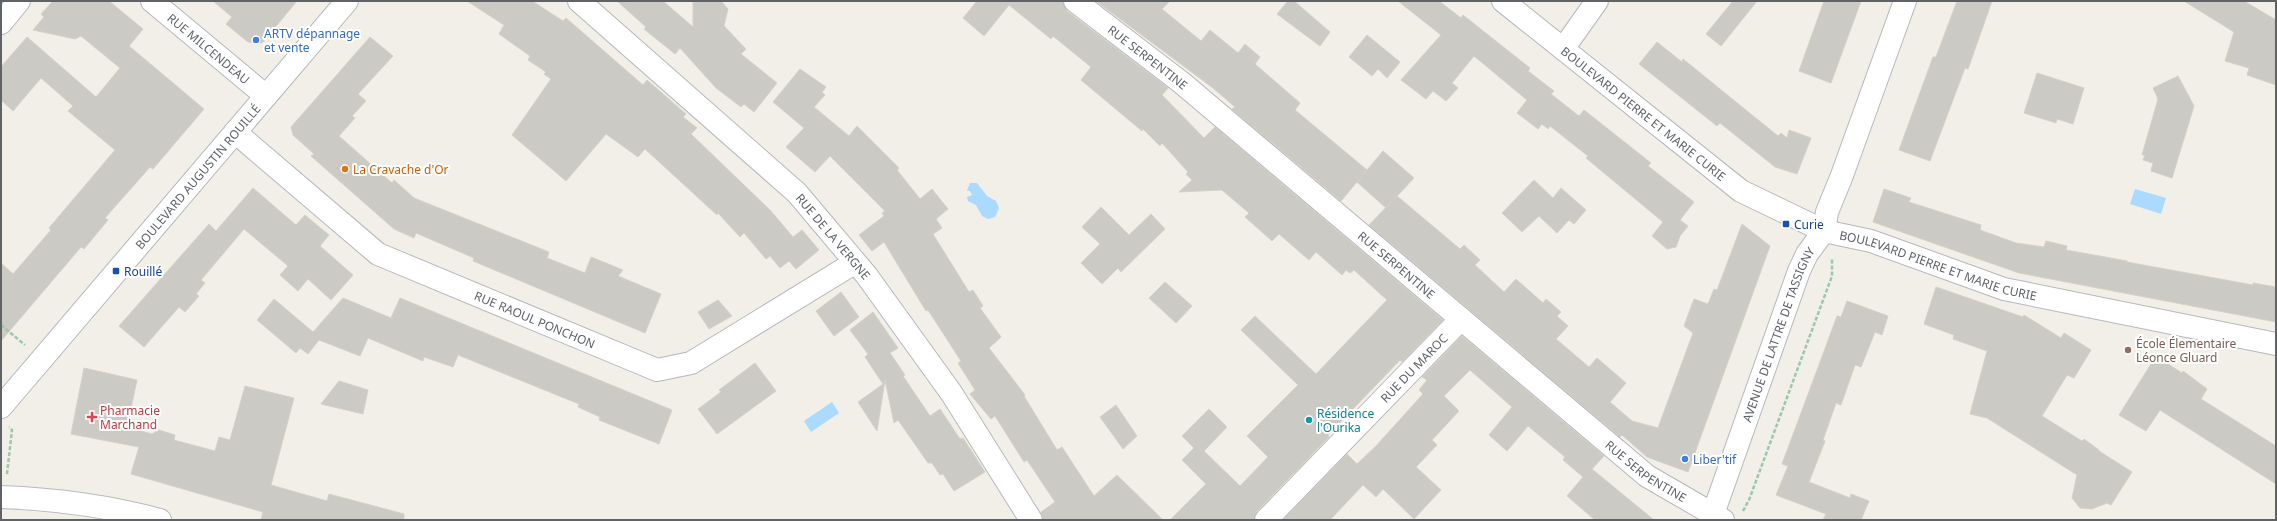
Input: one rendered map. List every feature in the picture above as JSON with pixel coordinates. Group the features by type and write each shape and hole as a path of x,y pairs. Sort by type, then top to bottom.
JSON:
{"street":[{"path":"1,23 19,1"},
{"name":"RUE MILCENDEAU","path":"152,1 266,96"},
{"name":"BOULEVARD AUGUSTIN ROUILLÉ","path":"3,414 41,359 347,1"},
{"name":"RUE DE LA VERGNE","path":"579,1 797,193 854,263 867,276 952,394 1031,520"},
{"name":"RUE SERPENTINE","path":"1075,1 1182,83 1647,476 1726,516"},
{"name":"BOULEVARD PIERRE ET MARIE CURIE","path":"1503,1 1741,191 1824,231 1871,241 2004,289 2276,344"},
{"path":"1563,48 1597,1"},
{"name":"AVENUE DE LATTRE DE TASSIGNY","path":"1726,516 1798,271 1806,254 1824,231 1827,212 1842,178 1905,1"},
{"name":"RUE RAOUL PONCHON","path":"235,132 378,254 657,370 691,363 854,263"},
{"name":"RUE DU MAROC","path":"1266,520 1461,318"},
{"path":"2,497 39,499 109,508 160,520"}],"path":[{"path":"1726,516 1749,500 1832,276 1832,258 1824,231"},
{"path":"1,324 41,359"},
{"path":"2,497 12,430 3,414"}],"water":[{"path":"970,183 977,183 987,196 996,201 999,208 995,217 988,219 982,216 976,205 968,201 967,197 972,195 970,191 967,191"},
{"path":"2135,189 2166,198 2161,214 2130,204"},
{"path":"832,402 839,413 811,432 804,421"}],"building":[{"path":"53,1 109,1 143,29 129,46 204,109 153,169 150,167 105,218 108,220 84,249 81,247 1,341 1,263 13,274 51,230 49,228 115,150 68,111 73,106 41,78 13,111 1,100 1,67 27,37 96,97 120,68 81,36 75,39 33,30 44,17 41,14"},
{"path":"213,1 297,1 262,43 248,42 226,24 232,17"},
{"path":"467,1 532,1 563,21 566,18 643,85 647,80 686,114 683,117 697,128 691,134 770,210 793,237 802,230 819,250 796,269 789,261 780,268 770,256 766,259 744,233 740,237 718,213 717,215 645,149 638,157 606,134 566,181 512,135 551,79 544,74 546,72 528,60 530,56 499,34 504,25"},
{"path":"617,1 663,1 693,27 693,1 721,1 728,9 724,26 746,49 741,54 777,83 754,112 744,104 741,107 716,88 680,48 675,54 644,29 646,27"},
{"path":"977,1 1063,1 1067,11 1168,88 1162,95 1204,138 1215,127 1443,320 1402,362 1400,360 1328,435 1329,437 1257,511 1254,520 1170,520 1206,484 1182,460 1194,448 1182,436 1209,409 1227,427 1204,451 1240,486 1268,457 1247,436 1298,385 1241,330 1255,316 1316,374 1387,300 1354,270 1350,273 1346,270 1342,275 1316,252 1309,260 1279,234 1272,241 1245,217 1249,213 1222,190 1179,192 1192,180 1186,174 1188,172 1162,143 1160,146 1143,129 1142,131 1081,80 1091,67 1053,36 1051,39 1009,5 984,36 963,18"},
{"path":"1096,1 1170,1 1162,9 1201,41 1210,30 1238,53 1245,44 1260,57 1255,64 1300,103 1295,110 1367,170 1341,201 1232,109 1235,107 1213,88"},
{"path":"1288,1 1294,1 1330,32 1320,46 1277,14"},
{"path":"1398,1 1439,1 1461,18 1463,15 1530,68 1528,71 1554,91 1551,94 1579,116 1584,110 1651,163 1648,166 1694,202 1680,220 1688,226 1680,236 1676,247 1667,249 1652,236 1663,222 1586,158 1588,156 1550,126 1548,129 1542,124 1538,129 1517,113 1527,100 1474,56 1452,83 1458,88 1446,101 1433,91 1426,99 1401,80 1441,35"},
{"path":"1733,1 1757,1 1721,46 1706,34"},
{"path":"1824,1 1861,1 1831,83 1799,71"},
{"path":"1957,1 1992,1 1968,69 1965,68 1930,161 1899,150 1933,57 1936,57"},
{"path":"2184,1 2244,1 2276,20 2276,85 2247,75 2249,68 2225,61 2234,32"},
{"path":"1367,35 1400,62 1387,78 1378,69 1372,76 1349,57"},
{"path":"370,37 393,56 358,94 366,101 352,116 355,118 339,136 392,183 394,180 414,198 549,252 547,258 585,273 591,257 623,270 618,276 661,294 645,333 473,261 474,258 416,233 414,238 394,229 311,156 314,154 293,135 291,127"},
{"path":"1657,42 1682,62 1683,59 1778,136 1781,133 1787,138 1789,130 1811,138 1797,174 1775,167 1720,123 1717,126 1639,64"},
{"path":"800,69 826,87 822,92 825,95 814,107 849,136 857,126 899,168 897,170 920,199 932,189 948,209 936,219 942,228 933,234 969,292 973,290 983,306 980,308 1001,337 989,348 1025,395 1024,396 1057,450 1062,447 1094,496 1117,475 1163,520 1043,520 1041,512 1055,502 1027,460 1024,462 995,416 991,419 970,394 975,390 958,363 961,361 928,310 926,311 884,242 872,251 859,235 884,216 882,213 885,211 830,156 815,172 786,147 804,128 773,102"},
{"path":"2037,73 2084,88 2073,124 2057,119 2056,123 2024,113"},
{"path":"2178,76 2194,106 2172,178 2151,171 2153,163 2143,160 2145,155 2142,155 2158,99 2153,88"},
{"path":"1383,151 1414,178 1386,208 1357,182"},
{"path":"1534,180 1553,198 1561,188 1586,210 1574,224 1569,220 1557,233 1539,216 1522,232 1502,213"},
{"path":"253,188 296,225 305,215 329,235 320,246 353,275 331,300 308,279 298,291 280,275 288,266 244,229 201,280 205,283 196,294 199,296 185,312 179,307 144,347 119,326 209,224 216,231"},
{"path":"1884,189 1911,198 1909,202 1981,225 1980,230 2016,243 2044,247 2046,241 2067,246 2066,250 2253,285 2253,283 2276,287 2276,322 2019,273 1873,222"},
{"path":"1397,196 1460,249 1464,245 1480,260 1475,265 1504,292 1516,279 1543,303 1546,299 1561,312 1557,316 1568,326 1556,339 1589,367 1597,358 1626,383 1610,402 1632,421 1658,428 1693,333 1684,326 1694,299 1708,304 1714,289 1717,290 1742,224 1770,246 1688,472 1647,457 1622,435 1620,437 1369,225"},
{"path":"1101,207 1129,235 1151,214 1165,229 1121,272 1118,268 1102,284 1081,263 1100,244 1082,227"},
{"path":"1165,282 1192,306 1176,323 1149,298"},
{"path":"1936,287 2023,317 2024,315 2061,338 2064,333 2091,350 2074,378 2067,375 2042,416 2082,441 2084,439 2099,451 2132,472 2111,505 2107,503 2092,509 2080,508 2072,498 2077,475 1987,418 1970,414 1987,351 1953,339 1954,335 1924,324"},
{"path":"841,292 859,317 834,336 816,311"},
{"path":"343,298 391,318 400,298 672,410 659,444 599,420 600,417 578,407 579,404 458,355 453,367 424,357 423,361 368,338 360,356 319,340 308,354 300,348 296,353 257,320 274,299 313,332"},
{"path":"718,300 732,316 709,329 698,312"},
{"path":"1847,301 1888,316 1882,335 1875,332 1861,367 1855,365 1841,405 1836,403 1823,440 1825,441 1809,482 1850,498 1851,494 1869,501 1861,520 1823,520 1826,514 1776,495 1788,466 1782,464 1837,316 1841,317"},
{"path":"873,312 898,348 890,353 905,375 903,376 930,416 940,409 960,439 963,438 985,472 954,491 943,474 940,475 932,463 928,463 898,420 894,423 885,380 877,431 858,402 883,384 865,357 868,354 850,330"},
{"path":"1462,336 1604,456 1592,469 1654,520 1595,520 1567,496 1583,477 1563,460 1565,457 1528,426 1507,451 1489,435 1512,407 1470,370 1444,396 1459,411 1432,440 1437,445 1416,467 1441,490 1414,519 1383,489 1376,497 1363,485 1330,520 1283,520 1347,454 1357,464 1376,446 1423,394 1419,390 1427,380 1422,377"},
{"path":"2156,356 2182,373 2183,371 2207,389 2201,399 2276,446 2276,484 2160,410 2146,431 2119,415"},
{"path":"755,363 776,391 717,434 698,409 721,392 719,390"},
{"path":"84,368 137,380 127,427 152,434 159,430 175,435 174,440 215,451 219,437 230,440 245,386 294,398 271,485 327,501 329,494 404,514 404,520 261,520 263,512 131,474 139,447 71,434"},
{"path":"339,381 368,390 363,414 321,404"},
{"path":"1116,405 1137,436 1123,449 1100,417"}],"place":[{"name":"ARTV dépannage et vente","path":"256,40"},
{"name":"La Cravache d'Or","path":"345,169"},
{"name":"Curie","path":"1786,224"},
{"name":"Rouillé","path":"116,271"},
{"name":"École Élementaire Léonce Gluard","path":"2128,350"},
{"name":"Pharmacie Marchand","path":"92,417"},
{"name":"Résidence l'Ourika","path":"1309,420"},
{"name":"Liber'tif","path":"1685,459"}]}
